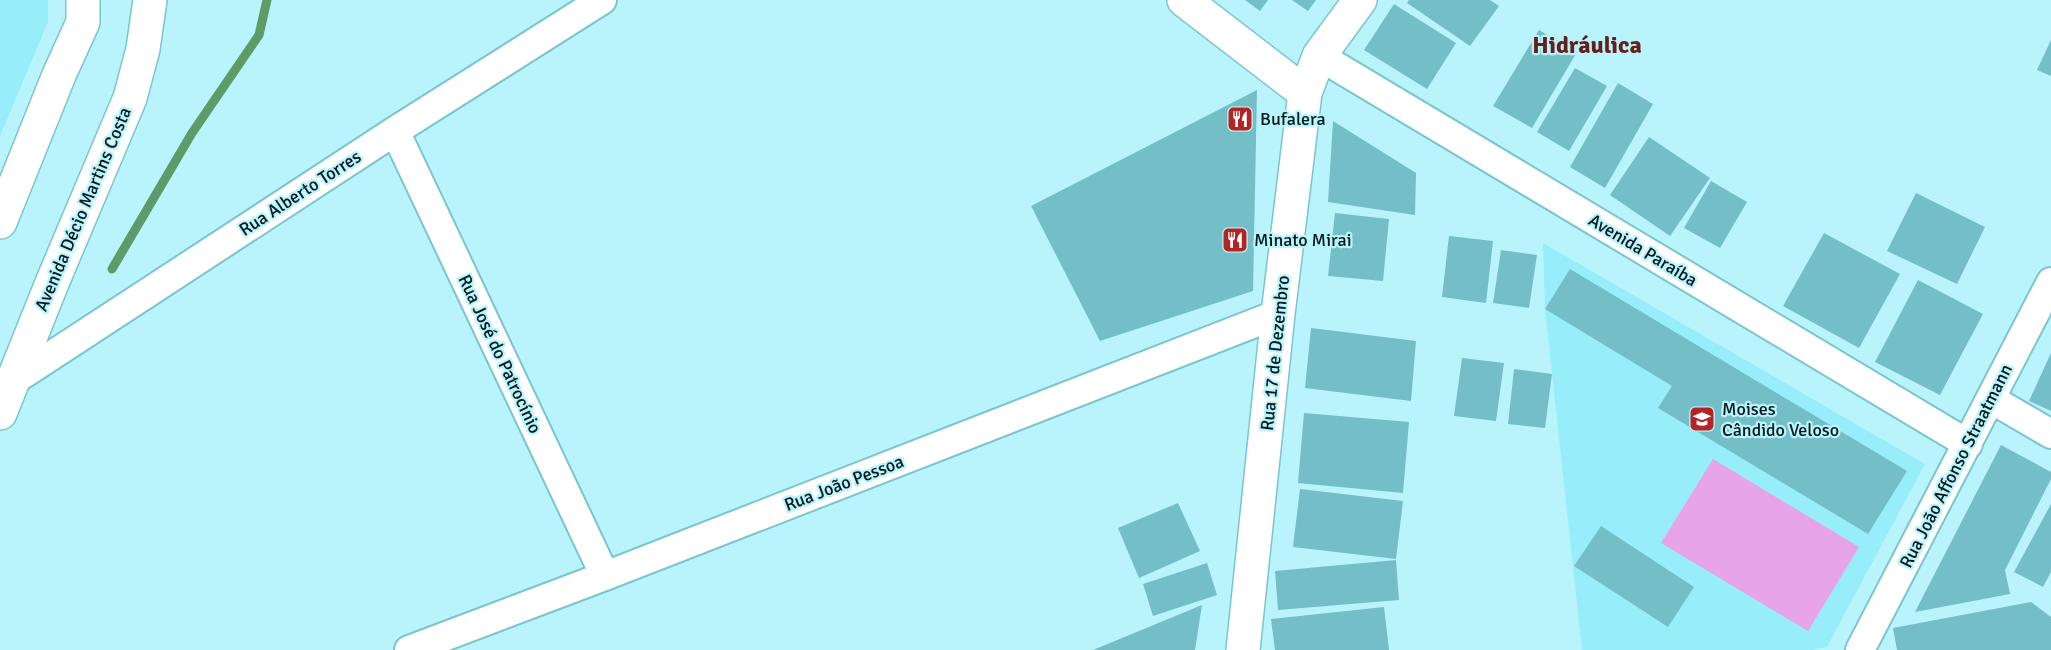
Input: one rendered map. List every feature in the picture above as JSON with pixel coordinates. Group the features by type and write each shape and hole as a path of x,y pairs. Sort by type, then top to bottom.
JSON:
{"street":[{"path":"0,222 59,75 83,22 83,0"},
{"name":"Avenida Décio Martins Costa","path":"0,413 6,386 130,98 142,49 150,0"},
{"name":"Rua Alberto Torres","path":"6,386 395,131 602,0"},
{"path":"1184,0 1305,93"},
{"name":"Rua 17 de Dezembro","path":"1243,650 1278,314 1305,93 1319,56 1360,0"},
{"name":"Avenida Paraíba","path":"1319,56 1968,444"},
{"name":"Rua José do Patrocínio","path":"395,131 605,576"},
{"name":"Rua João Affonso Straatmann","path":"1860,650 2051,282"},
{"name":"Rua João Pessoa","path":"409,650 1278,314"},
{"path":"1991,399 2051,434"}],"shaded area":[{"path":"0,0 48,0 48,22 0,136"},
{"name":"Moises Cândido Veloso","path":"1543,243 1925,464 1827,647 1811,650 1582,650 1545,309"},
{"path":"1713,459 1859,547 1808,631 1661,543"}],"building":[{"path":"1245,0 1268,0 1260,11"},
{"path":"1292,0 1316,0 1308,11"},
{"path":"1409,0 1490,0 1499,6 1470,46 1407,3"},
{"path":"1394,4 1456,43 1427,89 1364,50"},
{"path":"1539,30 1577,52 1532,128 1493,106"},
{"path":"2051,40 2051,76 2037,70"},
{"path":"1575,68 1607,86 1569,151 1537,132"},
{"path":"1618,83 1653,104 1605,188 1570,167"},
{"path":"1257,90 1253,291 1100,341 1031,206"},
{"path":"1333,121 1416,173 1415,215 1328,202"},
{"path":"1649,137 1710,178 1670,236 1610,195"},
{"path":"1711,181 1747,202 1720,248 1684,228"},
{"path":"1916,193 1985,227 1957,284 1887,251"},
{"path":"1335,213 1389,219 1383,281 1328,276"},
{"path":"1824,233 1900,274 1859,348 1783,306"},
{"path":"1449,236 1493,241 1486,303 1442,297"},
{"path":"1501,250 1537,255 1529,308 1493,303"},
{"path":"1570,269 1907,471 1868,534 1658,408 1672,386 1545,309"},
{"path":"1918,280 1983,314 1940,395 1875,362"},
{"path":"1311,328 1416,341 1411,401 1305,388"},
{"path":"2051,353 2051,411 2029,401"},
{"path":"1462,358 1504,363 1496,421 1454,416"},
{"path":"1514,369 1552,374 1545,428 1508,424"},
{"path":"1304,413 1409,422 1403,493 1298,483"},
{"path":"2001,445 2051,472 2051,479 2005,570 2010,594 1915,612"},
{"path":"1300,489 1403,501 1396,559 1293,547"},
{"path":"1178,503 1200,551 1139,578 1118,528"},
{"path":"2051,504 2051,572 2043,587 2014,572"},
{"path":"1601,526 1694,587 1668,627 1574,566"},
{"path":"1396,560 1399,600 1278,610 1275,571"},
{"path":"1207,563 1217,595 1153,616 1143,584"},
{"path":"2031,602 2051,617 2051,650 1897,650 1893,628"},
{"path":"1202,605 1195,650 1093,650"},
{"path":"1384,607 1389,650 1275,650 1271,619"}],"waterway":[{"path":"112,269 192,133 259,35 267,0"}],"place":[{"name":"Bufalera","path":"1240,119"},
{"name":"Minato Mirai","path":"1235,240"},
{"name":"Moises Cândido Veloso","path":"1702,419"}],"district":[{"name":"Hidráulica","path":"1587,45"}]}
